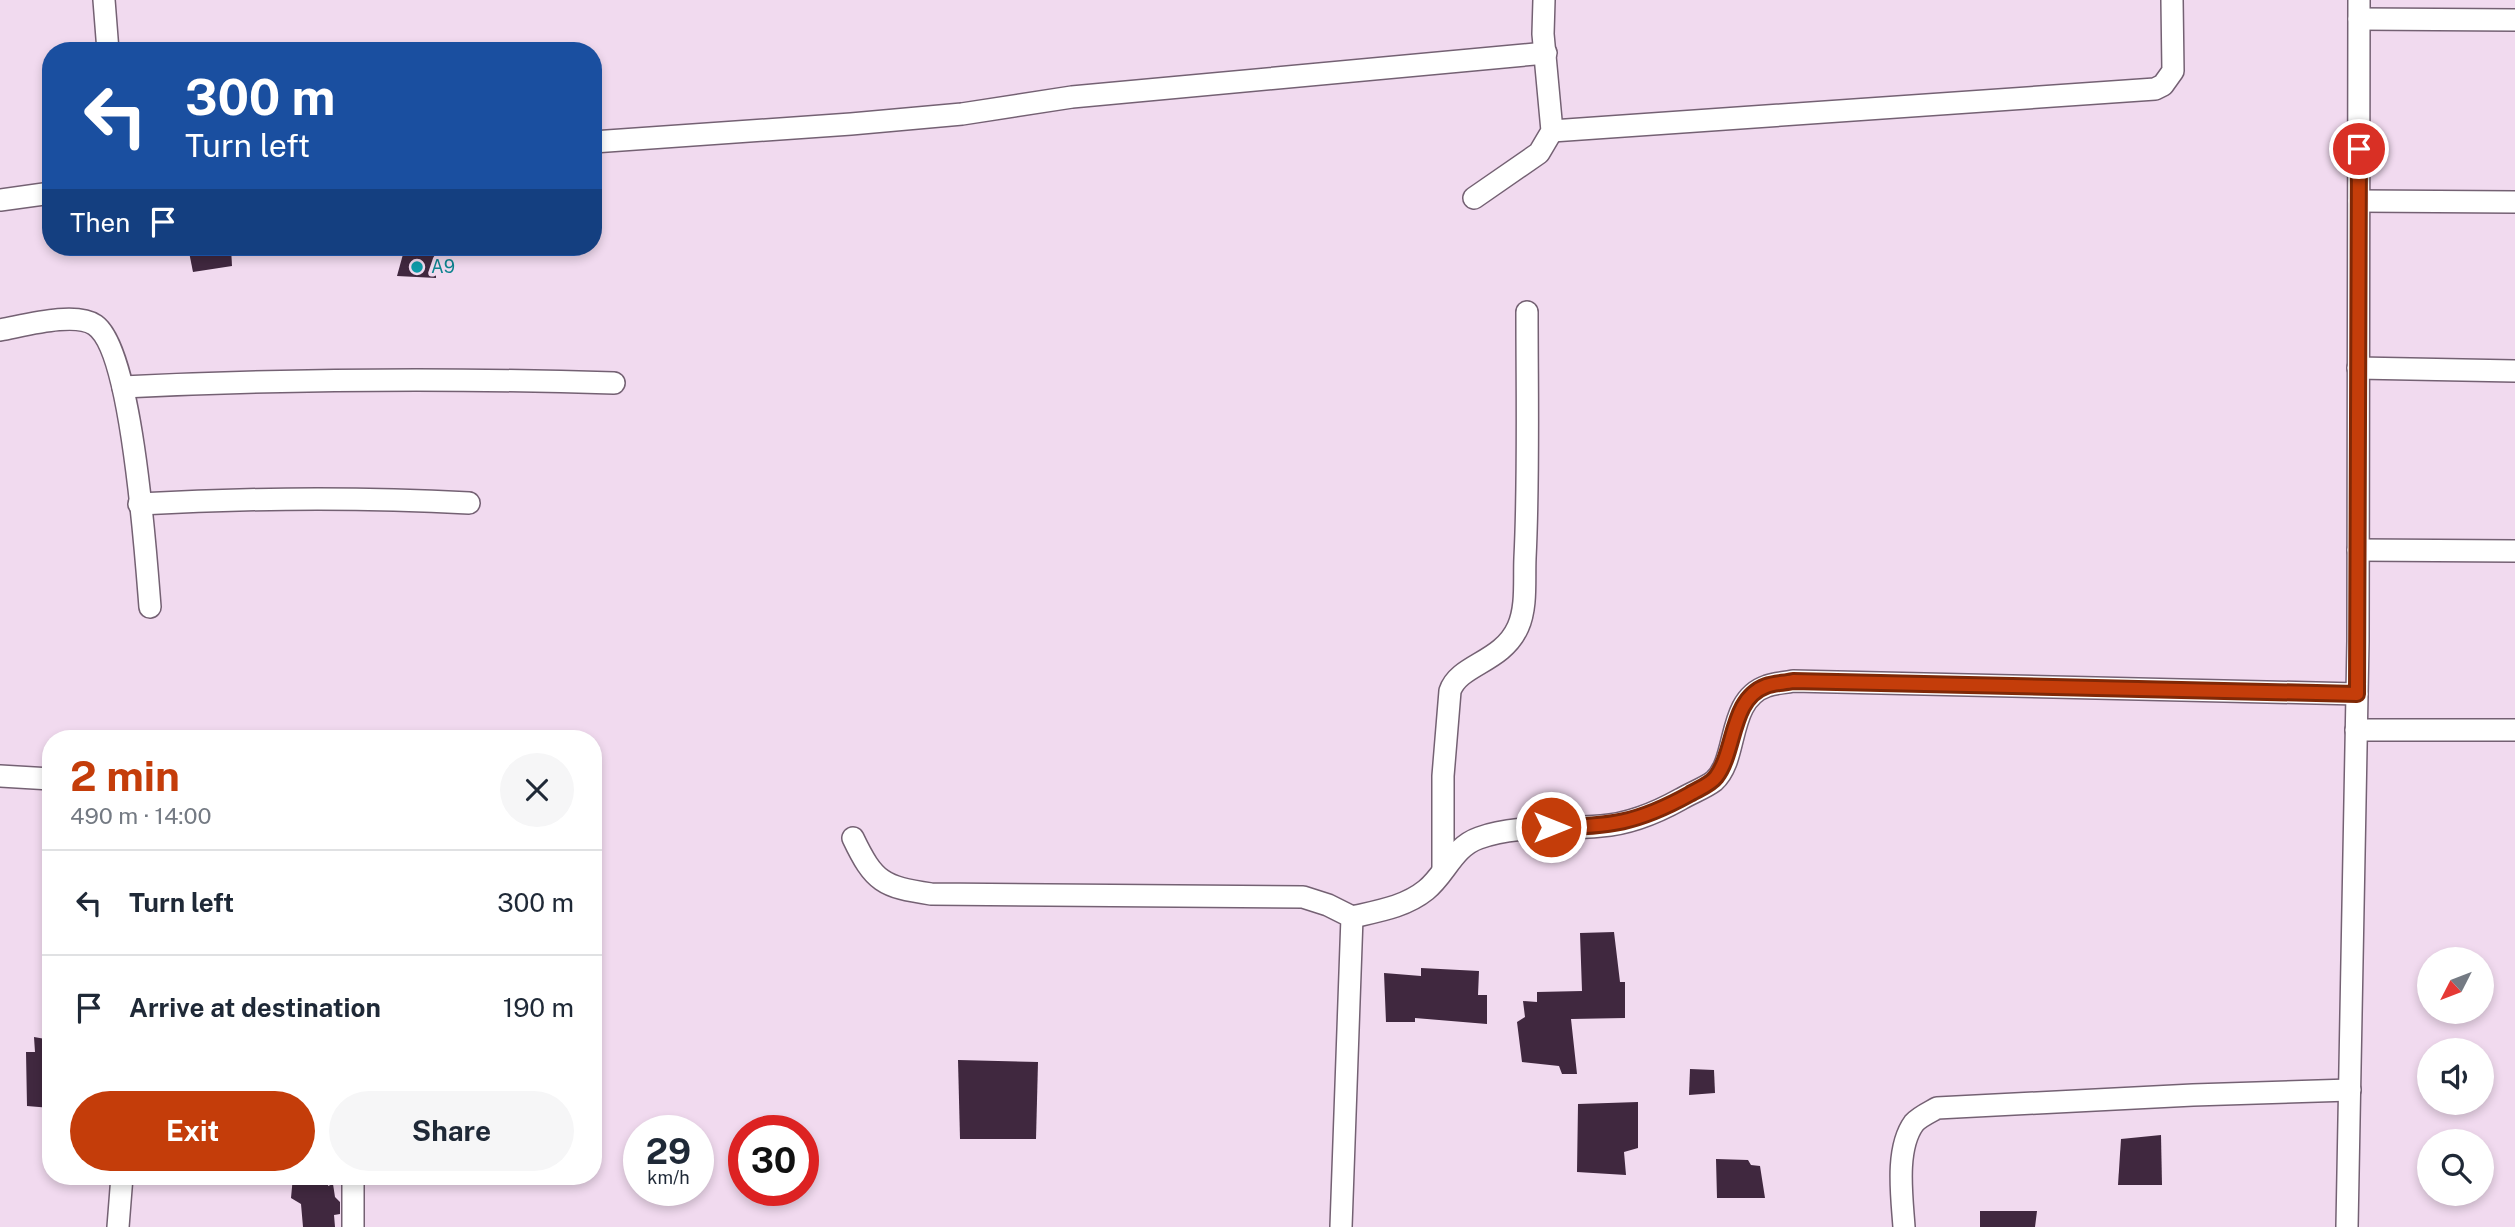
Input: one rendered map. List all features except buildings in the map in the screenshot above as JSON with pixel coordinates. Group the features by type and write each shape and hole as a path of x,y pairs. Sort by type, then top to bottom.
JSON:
{"street":[{"path":"104,0 106,42"},
{"path":"1474,198 1539,153 1552,131 1543,34 1544,0"},
{"path":"1552,131 2155,89 2163,85 2173,71 2172,0"},
{"path":"2347,1227 2357,694 2359,10 2515,20"},
{"path":"602,141 962,114 1072,97 1546,52"},
{"path":"0,200 42,194"},
{"path":"2358,201 2515,202"},
{"path":"1443,868 1443,776 1453,681 1495,655 1508,643 1522,615 1527,528 1527,312"},
{"path":"0,330 61,320 79,320 93,323 103,332 110,345 128,410 150,607"},
{"path":"2358,368 2515,371"},
{"path":"123,387 234,381 462,378 614,383"},
{"path":"139,504 243,499 387,499 469,503"},
{"path":"2358,550 2515,551"},
{"path":"853,838 867,867 882,881 904,890 931,894 1303,897 1352,916 1409,902 1429,888 1456,852 1477,838 1540,828 1620,824 1642,818 1690,794 1714,780 1726,763 1737,718 1750,699 1765,686 1807,681 2357,694"},
{"path":"2356,730 2515,730"},
{"path":"0,776 42,778"},
{"path":"1341,1227 1352,916"},
{"path":"1904,1227 1901,1175 1907,1139 1915,1122 1937,1108 2350,1090"},
{"path":"118,1227 121,1185"},
{"path":"353,1185 353,1227"}],"place":[{"name":"A9","path":"417,267"}],"route":[{"path":"1551,827 1599,827 1642,818 1714,780 1726,763 1737,718 1750,699 1765,686 1793,681 2357,694 2359,149"}]}
